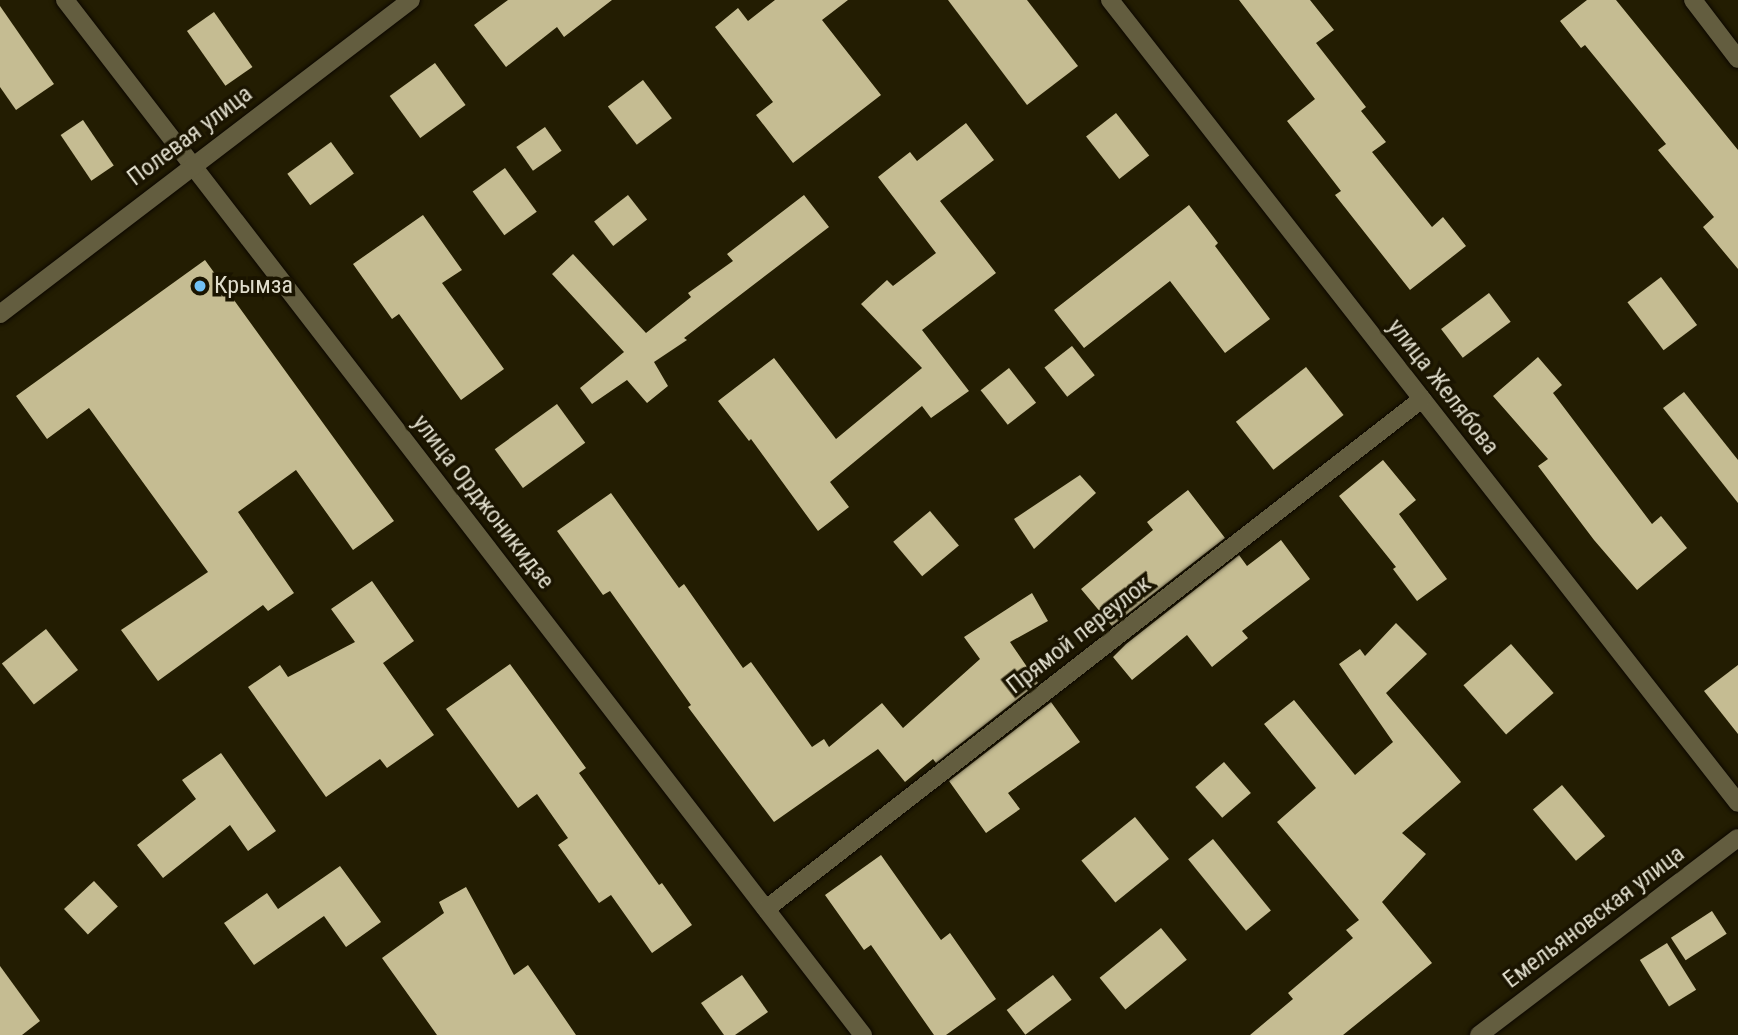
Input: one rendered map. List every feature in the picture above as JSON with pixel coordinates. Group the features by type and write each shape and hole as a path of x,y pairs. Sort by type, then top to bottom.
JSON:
{"street":[{"name":"улица Орджоникидзе","path":"65,0 863,1035"},
{"name":"Полевая улица","path":"0,314 192,164 411,0"},
{"name":"улица Желябова","path":"1110,0 1738,803"},
{"path":"1693,0 1738,59"},
{"name":"Прямой переулок","path":"766,909 1422,399"},
{"name":"Емельяновская улица","path":"1479,1035 1738,838"}],"building":[{"path":"508,0 612,0 564,37 557,27 506,67 474,25"},
{"path":"775,0 848,0 822,20 881,95 793,163 756,115 773,102 715,27 738,8 748,21"},
{"path":"948,0 1027,0 1078,66 1027,105"},
{"path":"1239,0 1310,0 1334,30 1316,43 1366,107 1361,111 1386,142 1372,152 1432,227 1443,217 1466,246 1410,290 1335,195 1341,191 1287,121 1315,99"},
{"path":"1587,0 1616,0 1738,150 1738,269 1703,227 1714,217 1658,150 1666,144 1585,45 1581,48 1560,21"},
{"path":"0,6 54,84 16,110 0,87"},
{"path":"214,12 252,67 225,86 187,31"},
{"path":"435,63 466,105 420,138 390,96"},
{"path":"643,80 672,118 637,145 608,106"},
{"path":"1116,113 1149,156 1119,179 1086,136"},
{"path":"83,120 114,166 91,181 61,135"},
{"path":"966,123 994,160 940,201 996,273 922,330 969,391 931,418 922,406 830,482 849,507 818,531 751,439 749,441 718,401 774,358 836,439 922,368 861,304 887,280 893,286 936,253 878,177 910,152 917,161"},
{"path":"545,127 562,151 533,171 516,147"},
{"path":"331,142 354,174 310,205 287,174"},
{"path":"505,168 537,212 504,235 473,192"},
{"path":"628,195 647,219 613,246 594,221"},
{"path":"804,195 829,227 684,338 687,340 654,362 668,386 647,403 627,380 592,404 580,388 624,352 552,274 573,254 646,333 691,297 688,293 733,261 727,254"},
{"path":"1189,205 1218,243 1215,246 1270,319 1225,353 1170,281 1084,348 1054,310"},
{"path":"423,215 462,270 442,283 504,369 461,400 399,314 392,319 353,264"},
{"path":"205,260 394,521 353,550 296,470 238,512 294,593 268,611 263,605 158,681 121,630 208,572 89,408 47,439 16,396"},
{"path":"1661,277 1697,325 1664,350 1627,302"},
{"path":"1489,293 1511,322 1463,358 1441,329"},
{"path":"1072,346 1095,375 1067,397 1044,368"},
{"path":"1538,357 1562,385 1553,393 1652,524 1661,516 1687,548 1637,590 1594,540 1538,466 1548,459 1493,396"},
{"path":"1306,367 1344,415 1273,470 1236,422"},
{"path":"1009,368 1036,403 1008,425 981,390"},
{"path":"1684,392 1738,460 1738,503 1663,408"},
{"path":"557,404 585,443 523,488 495,449"},
{"path":"1383,460 1416,500 1399,514 1447,579 1417,601 1393,569 1396,567 1339,496"},
{"path":"1080,475 1096,493 1034,549 1014,519"},
{"path":"1188,490 1225,538 1112,626 1081,589 1153,530 1147,522"},
{"path":"611,493 679,588 684,584 743,668 751,662 812,747 824,739 829,747 882,703 903,728 980,659 964,637 1032,593 1048,621 1010,642 1038,683 936,763 933,759 905,782 878,749 774,822 688,707 691,705 610,591 603,595 557,531"},
{"path":"930,511 959,545 922,576 893,542"},
{"path":"1281,540 1310,579 1242,631 1248,638 1212,667 1187,635 1132,680 1113,657 1239,555 1247,566"},
{"path":"372,581 414,641 383,663 434,735 387,768 380,759 326,797 248,687 280,665 288,677 355,642 331,609"},
{"path":"1396,623 1427,654 1386,693 1461,782 1402,833 1426,854 1382,902 1432,963 1343,1035 1250,1035 1293,999 1288,993 1353,938 1346,930 1359,920 1277,822 1316,788 1264,724 1294,700 1355,775 1393,742 1339,664 1360,649 1365,656"},
{"path":"46,629 78,670 34,704 2,663"},
{"path":"1511,644 1554,693 1506,734 1463,685"},
{"path":"510,664 586,768 579,773 659,885 662,883 692,925 652,953 611,895 599,903 558,845 568,838 537,794 518,808 446,709"},
{"path":"1738,665 1738,734 1704,691"},
{"path":"1051,702 1080,742 1008,793 1020,809 986,833 949,781"},
{"path":"221,753 276,831 248,851 230,825 163,878 137,845 196,799 182,780"},
{"path":"1224,762 1251,793 1222,818 1195,787"},
{"path":"1562,785 1605,836 1576,861 1533,809"},
{"path":"1135,817 1169,859 1115,902 1081,860"},
{"path":"1213,839 1271,910 1246,931 1188,859"},
{"path":"881,855 941,940 950,933 996,999 946,1035 934,1035 871,945 864,950 825,895"},
{"path":"340,866 381,922 346,947 324,916 254,965 224,923 267,893 278,909"},
{"path":"94,881 118,907 88,935 64,909"},
{"path":"466,887 514,975 528,965 576,1035 437,1035 382,958 444,913 439,902"},
{"path":"1712,911 1727,934 1686,960 1671,938"},
{"path":"1161,928 1187,960 1125,1010 1100,978"},
{"path":"1667,943 1696,990 1669,1007 1640,960"},
{"path":"0,966 40,1021 22,1035 0,1035"},
{"path":"742,975 768,1012 735,1035 724,1035 701,1003"},
{"path":"1053,975 1072,1000 1025,1035 1007,1010"}],"place":[{"name":"Крымза","path":"200,286"}]}
